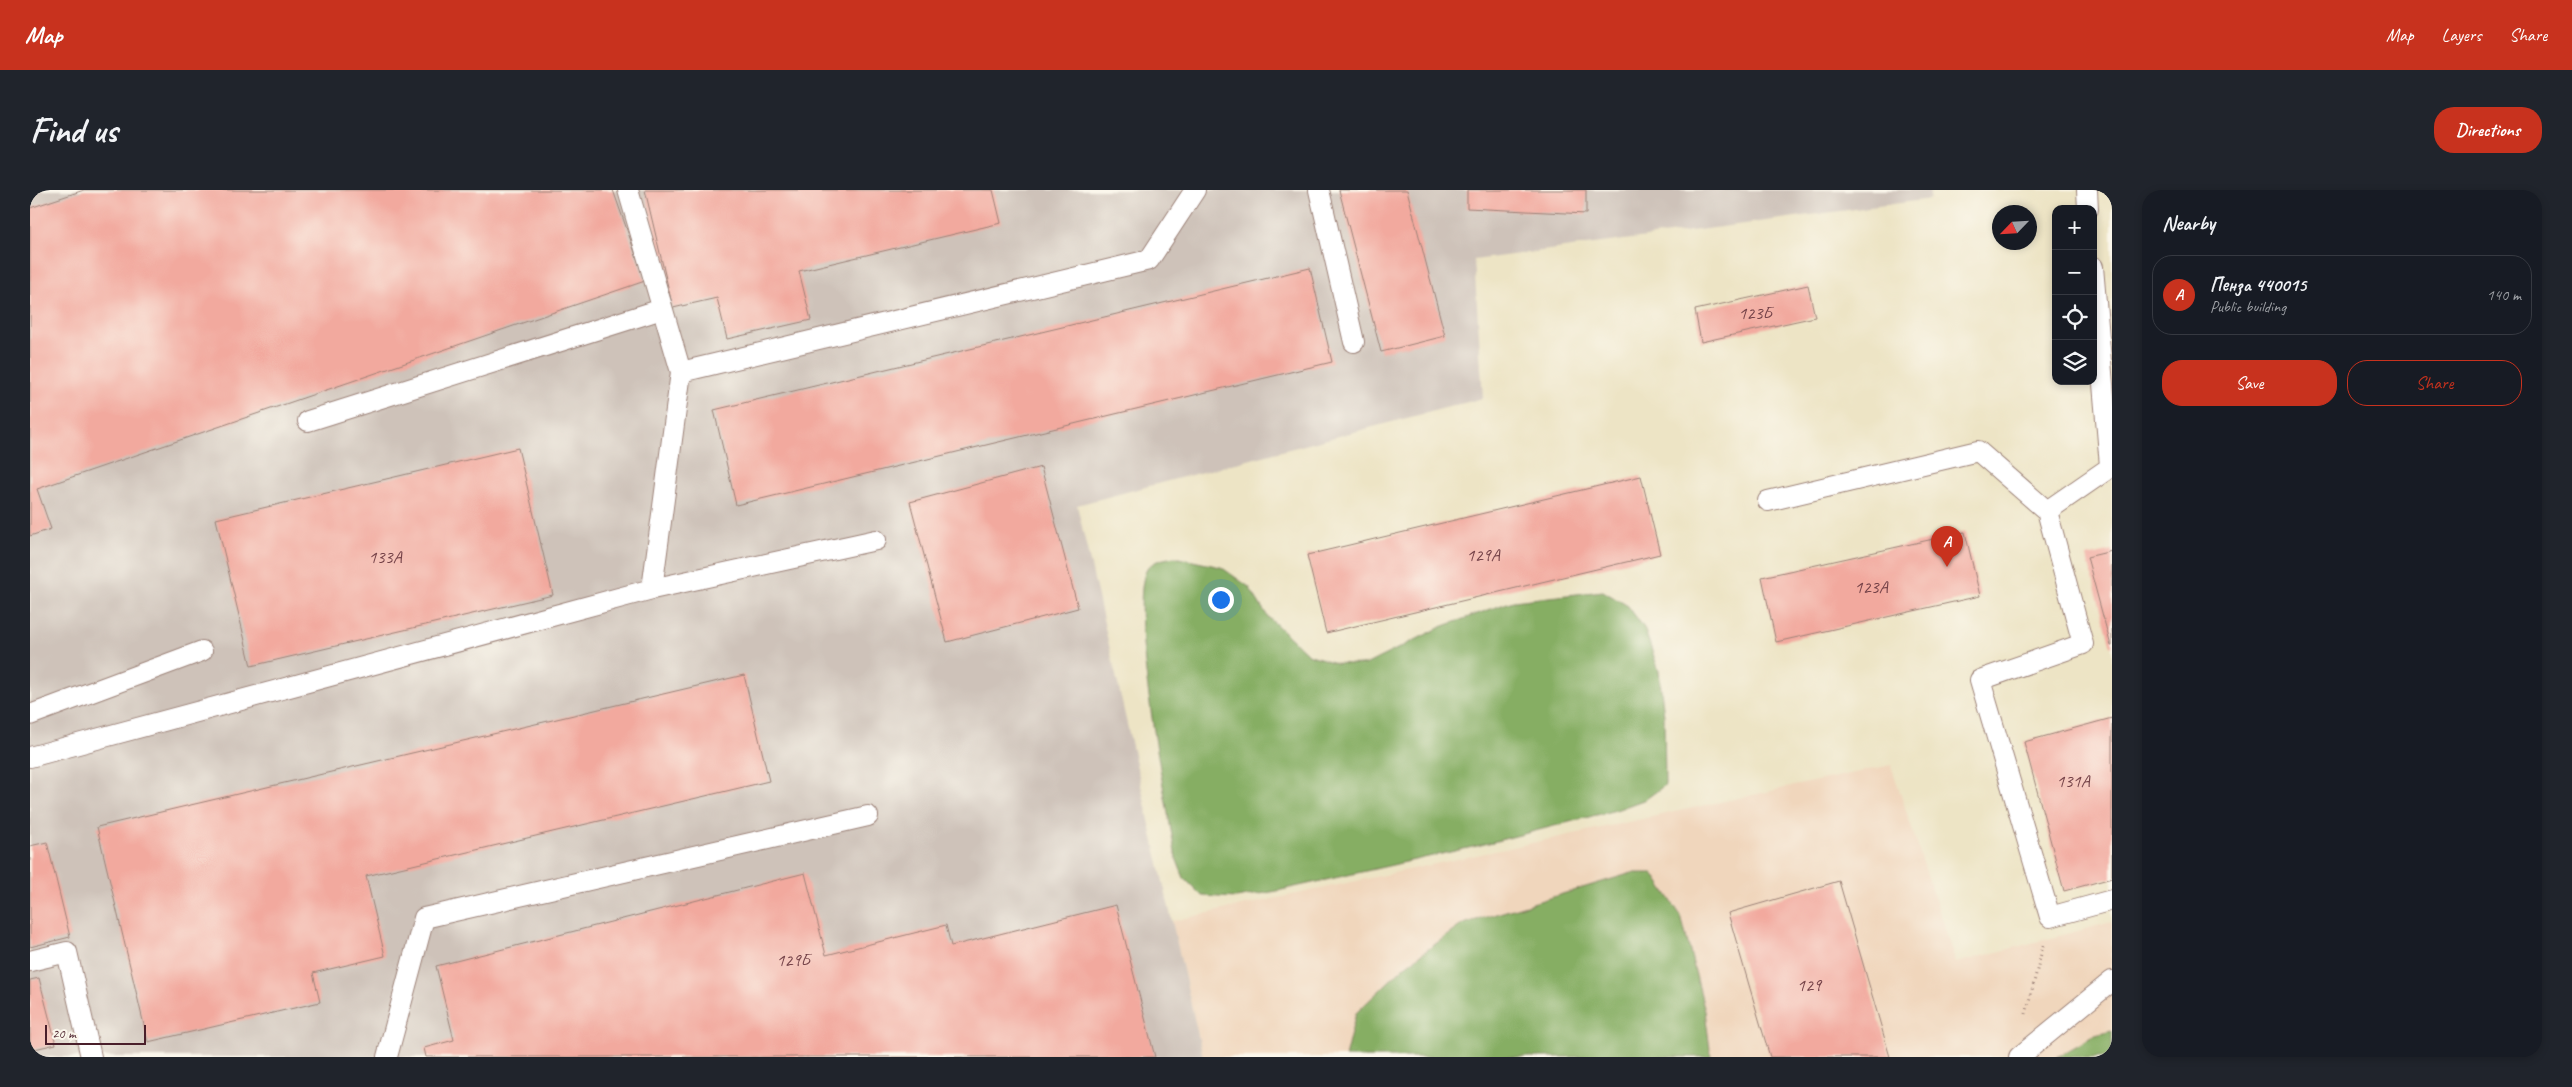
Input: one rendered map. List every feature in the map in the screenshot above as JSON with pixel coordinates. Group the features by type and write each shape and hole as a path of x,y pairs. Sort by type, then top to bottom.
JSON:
{"lane":[{"path":"628,190 681,372 652,588"},
{"path":"681,372 1149,260 1195,190"},
{"path":"1319,190 1354,342"},
{"path":"2087,190 2088,205"},
{"path":"2047,511 2111,466 2096,295"},
{"path":"308,421 662,308"},
{"path":"1768,501 1978,451 2047,511 2083,644 1980,680 2050,918 2112,900"},
{"path":"30,757 652,588 876,540"},
{"path":"30,715 202,651"},
{"path":"387,1057 424,918 868,816"},
{"path":"30,961 66,952 91,1057"},
{"path":"2018,1057 2112,981"}],"path":[{"path":"2024,1020 2050,918"}],"shaded area":[{"path":"30,190 1930,190 1930,199 1474,260 1483,398 1077,505 1203,1057 30,1057"},
{"path":"1891,765 1956,963 2112,922 2112,1057 1203,1057 1172,921"}],"green space":[{"path":"1174,557 1221,567 1249,587 1268,617 1308,654 1335,663 1365,665 1441,627 1513,601 1603,591 1628,606 1644,628 1659,671 1664,716 1665,785 1646,799 1616,810 1477,846 1277,891 1236,898 1202,896 1184,878 1176,858 1158,755 1145,663 1142,589 1147,569 1156,562"},
{"path":"1632,873 1653,873 1681,916 1705,1011 1711,1057 1345,1057 1356,1013 1405,966 1463,924"},
{"path":"2112,1031 2112,1057 2057,1057 2095,1035"}],"building":[{"path":"84,190 613,190 645,281 37,489 51,529 30,536 30,208"},
{"path":"645,190 993,190 1001,223 799,271 811,320 727,339 717,298 673,308"},
{"path":"1339,190 1407,190 1445,336 1381,352"},
{"path":"1467,190 1586,190 1586,214 1467,208"},
{"path":"1310,268 1332,362 736,505 714,410"},
{"path":"1808,285 1815,317 1701,342 1695,310"},
{"path":"518,448 553,595 251,666 216,519"},
{"path":"1041,467 1078,608 947,642 910,502"},
{"path":"1641,476 1660,554 1326,633 1307,555"},
{"path":"1965,532 1980,596 1776,642 1762,577"},
{"path":"2112,551 2112,646 2111,646 2087,557"},
{"path":"744,675 769,781 366,876 385,956 313,973 320,1002 148,1042 97,827"},
{"path":"2112,718 2112,878 2064,891 2024,742"},
{"path":"47,842 70,937 30,947 30,846"},
{"path":"805,873 826,955 946,925 951,946 1116,905 1155,1057 426,1057 424,1048 454,1040 436,966"},
{"path":"1839,881 1890,1057 1770,1057 1728,913"},
{"path":"39,978 56,1044 30,1050 30,980"}],"place":[{"name":"Пенза 440015","path":"1947,567"}]}
